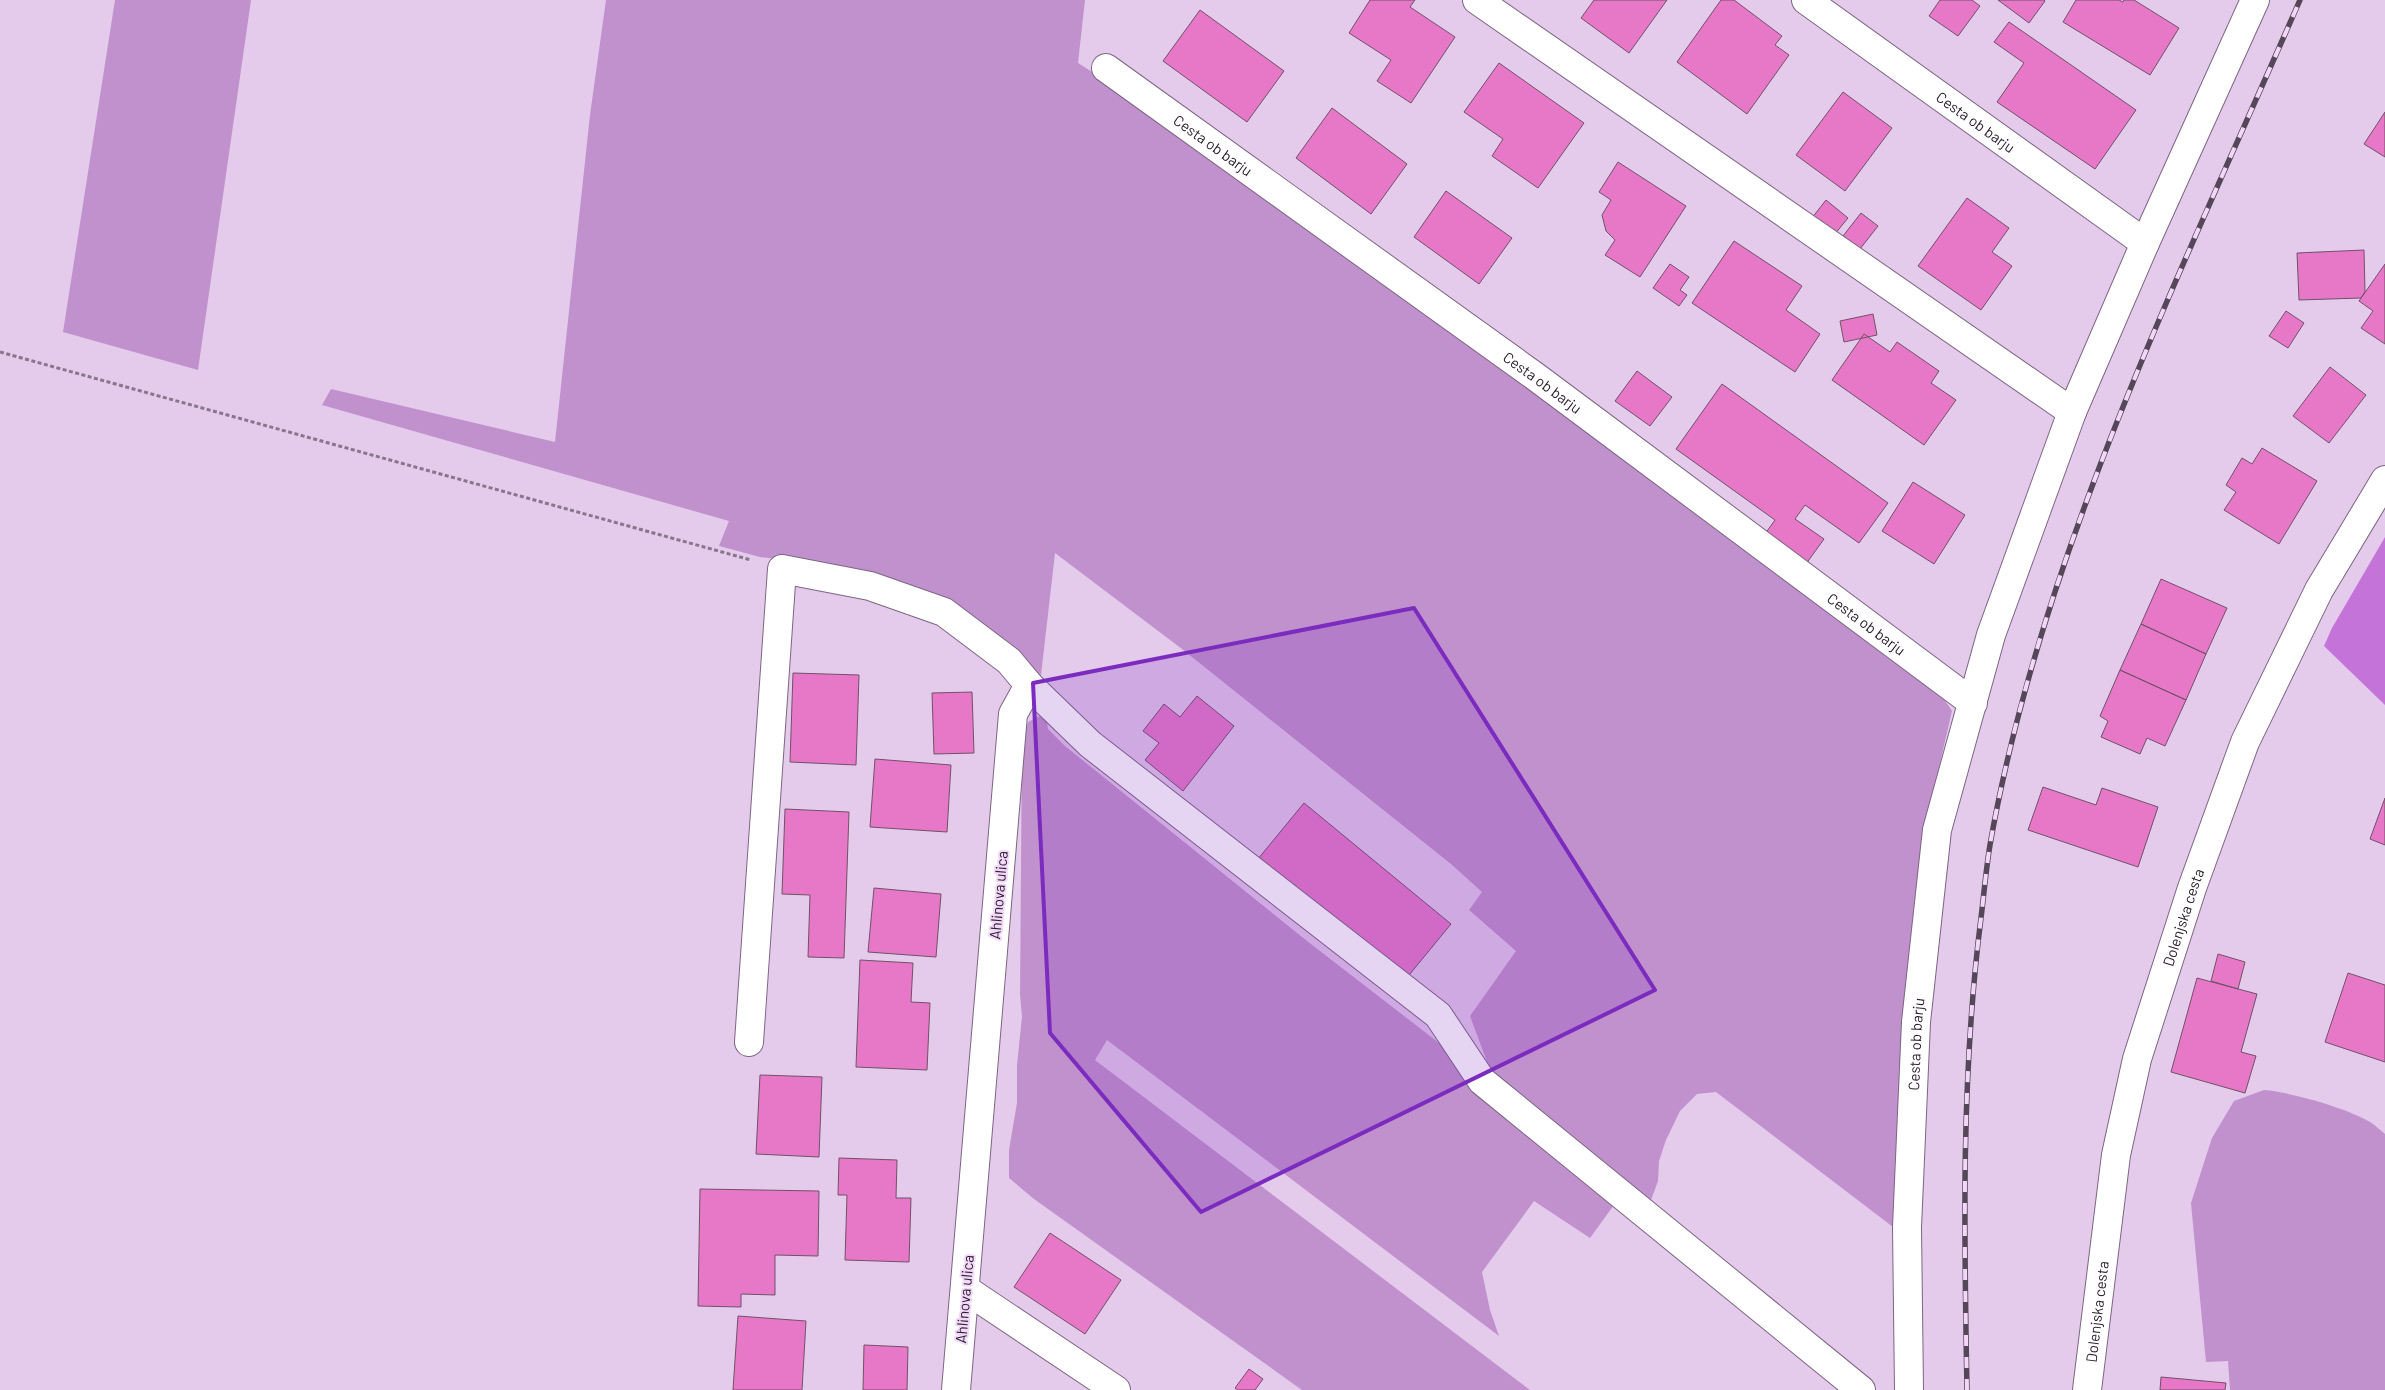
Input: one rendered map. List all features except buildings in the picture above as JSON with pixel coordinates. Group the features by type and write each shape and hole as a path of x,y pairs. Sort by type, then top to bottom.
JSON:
{"street":[{"path":"1477,0 2072,412"},
{"name":"Cesta ob barju","path":"1806,0 2145,243"},
{"name":"Cesta ob barju","path":"1909,1390 1907,1227 1916,1022 1937,830 1991,635 2072,412 2145,243 2255,0"},
{"name":"Cesta ob barju","path":"1106,68 1536,377 1973,703"},
{"name":"Dolenjska cesta","path":"2087,1390 2116,1155 2137,1059 2180,926 2245,742 2319,590 2385,480"},
{"path":"750,1042 782,569 870,586 944,612 1009,661 1029,685 1090,744 1438,1015 1482,1081 1861,1390"},
{"name":"Ahlinova ulica","path":"956,1390 1013,714 1029,685"},
{"path":"965,1289 1116,1390"}],"path":[{"path":"0,352 782,569"}],"highlighted area":[{"path":"1414,608 1655,990 1201,1212 1050,1033 1033,683"}],"shaded area":[{"path":"115,0 251,0 198,370 63,332"},
{"path":"606,0 1085,0 1078,63 1124,92 1178,136 1337,251 1374,274 1940,693 1952,711 1924,832 1913,914 1907,1047 1897,1141 1893,1227 1716,1092 1697,1094 1680,1111 1666,1140 1659,1161 1658,1181 1651,1200 1490,1070 1470,1016 1516,951 1469,910 1482,892 1451,864 1182,649 1055,553 1041,675 1032,671 1006,642 970,615 830,565 760,557 719,546 729,521 322,405 331,389 555,442 590,115"},
{"path":"2385,537 2385,705 2324,646 2332,628"},
{"path":"1039,716 1047,721 1048,729 1065,746 1307,941 1452,1053 1475,1093 1614,1205 1590,1238 1534,1201 1482,1272 1490,1310 1499,1336 1107,1040 1095,1060 1530,1390 1302,1390 1034,1199 1009,1178 1009,1150 1017,1103 1017,1065 1022,1017 1020,994 1022,742 1028,722"},
{"path":"2264,1090 2303,1097 2347,1111 2370,1122 2385,1134 2385,1390 2230,1390 2228,1361 2206,1362 2191,1203 2212,1138 2234,1101"}],"railway":[{"path":"1967,1390 1965,1154 1970,1036 1990,845 2013,736 2043,628 2079,521 2120,415 2209,205 2300,0"}]}
